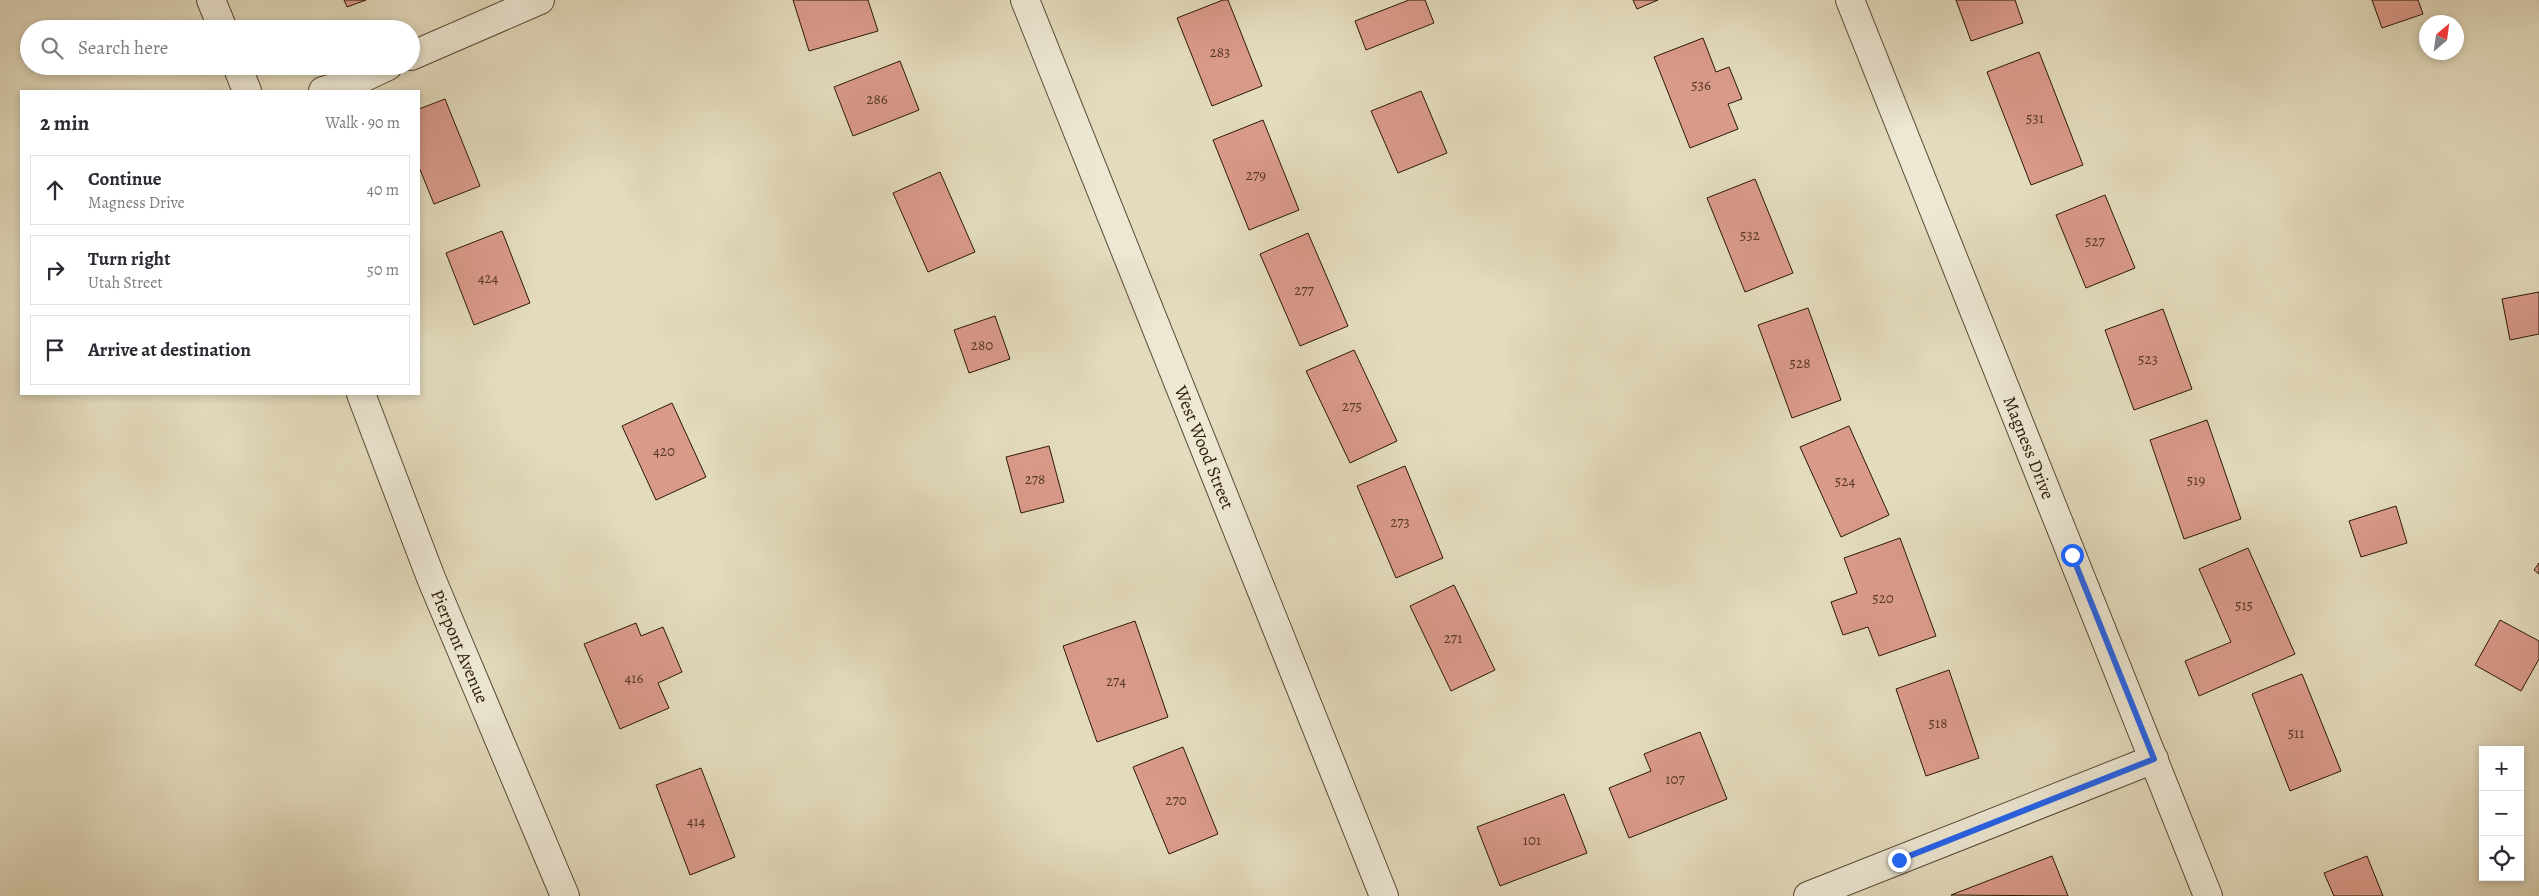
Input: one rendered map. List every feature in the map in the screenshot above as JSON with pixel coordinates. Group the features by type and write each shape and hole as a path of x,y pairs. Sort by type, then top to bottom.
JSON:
{"street":[{"path":"211,0 219,20"},
{"path":"420,52 540,0"},
{"name":"West Wood Street","path":"1025,0 1384,896"},
{"name":"Magness Drive","path":"1850,0 2208,896"},
{"path":"241,75 247,90"},
{"path":"326,90 354,82 369,75"},
{"name":"Pierpont Avenue","path":"361,395 431,578 565,896"},
{"path":"1808,896 2154,759"}],"building":[{"path":"344,0 366,0 347,7"},
{"path":"793,0 868,0 878,31 809,51"},
{"path":"1223,0 1228,0 1262,86 1212,106 1177,18"},
{"path":"1409,0 1425,0 1434,23 1366,50 1355,21"},
{"path":"1633,0 1658,0 1637,9"},
{"path":"1956,0 2015,0 2023,23 1971,41"},
{"path":"2372,0 2418,0 2423,14 2382,28"},
{"path":"1703,38 1716,72 1729,67 1742,99 1728,104 1738,129 1690,148 1654,57"},
{"path":"2039,52 2083,165 2031,185 1987,72"},
{"path":"900,61 919,110 853,136 834,87"},
{"path":"1421,91 1447,153 1398,173 1371,111"},
{"path":"445,99 480,186 434,204 420,169 420,109"},
{"path":"1263,120 1299,210 1249,230 1213,140"},
{"path":"940,172 975,252 928,272 893,193"},
{"path":"1755,179 1793,273 1745,292 1707,198"},
{"path":"2105,195 2135,268 2086,288 2056,215"},
{"path":"502,231 530,303 474,325 446,253"},
{"path":"1308,233 1348,326 1300,346 1260,254"},
{"path":"2539,292 2539,334 2510,340 2502,299"},
{"path":"1808,308 1841,400 1792,418 1758,325"},
{"path":"2163,309 2192,389 2134,410 2105,330"},
{"path":"995,316 1010,359 969,373 954,330"},
{"path":"1354,350 1397,441 1350,463 1306,371"},
{"path":"672,403 706,477 656,500 622,426"},
{"path":"2207,420 2241,519 2184,539 2150,440"},
{"path":"1849,426 1889,515 1841,537 1800,447"},
{"path":"1049,446 1064,502 1021,513 1006,457"},
{"path":"1405,466 1443,558 1396,578 1357,486"},
{"path":"2396,506 2407,543 2361,557 2349,521"},
{"path":"1900,538 1936,636 1879,656 1868,627 1843,635 1831,602 1857,593 1844,558"},
{"path":"2248,548 2295,654 2199,696 2185,661 2231,642 2199,569"},
{"path":"2539,563 2539,574 2534,570"},
{"path":"1454,585 1495,670 1451,691 1410,606"},
{"path":"2500,620 2539,641 2539,659 2521,691 2475,665"},
{"path":"1135,621 1168,717 1097,742 1063,646"},
{"path":"636,623 641,636 663,627 682,672 658,683 669,708 620,729 584,644"},
{"path":"1949,670 1979,758 1926,776 1896,689"},
{"path":"2302,674 2341,771 2290,791 2252,694"},
{"path":"1700,732 1727,799 1629,838 1609,788 1651,771 1644,754"},
{"path":"1183,747 1218,834 1169,854 1133,767"},
{"path":"701,768 735,857 690,875 656,785"},
{"path":"1564,794 1587,853 1500,886 1477,827"},
{"path":"2052,856 2068,896 1951,895"},
{"path":"2367,856 2383,896 2334,896 2324,873"}],"route":[{"path":"1899,860 2154,759 2072,555"}]}
